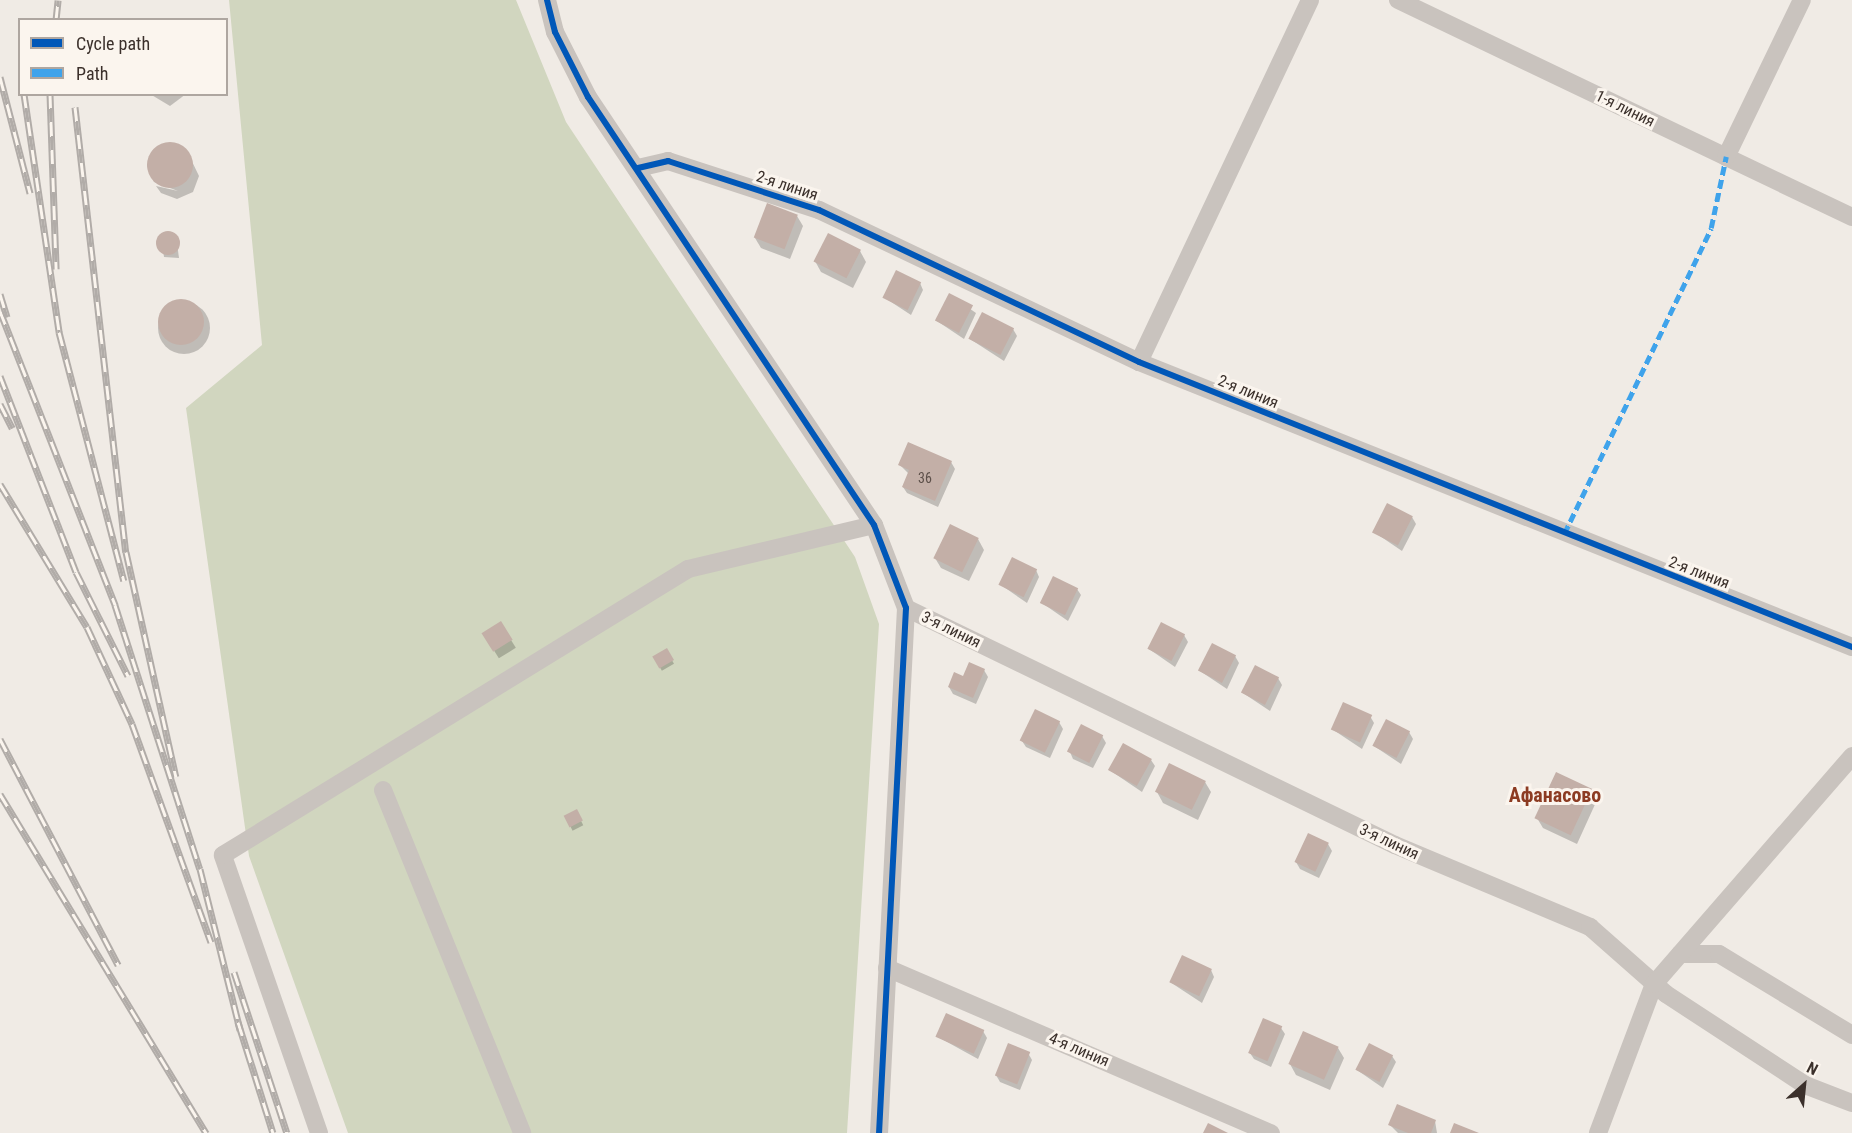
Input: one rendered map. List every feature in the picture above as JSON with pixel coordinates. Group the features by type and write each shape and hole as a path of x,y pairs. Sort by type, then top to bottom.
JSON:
{"street":[{"path":"547,0 555,32 588,97 638,168 874,525 906,608 879,1133"},
{"path":"1139,362 1310,0"},
{"name":"1-я линия","path":"1398,0 1852,217"},
{"path":"1726,157 1802,0"},
{"name":"2-я линия","path":"638,168 668,161 819,210 1139,362 1852,647"},
{"path":"319,1133 223,855 688,569 874,525"},
{"name":"3-я линия","path":"906,608 1395,845 1590,927 1654,984 1805,1085 1852,1103"},
{"path":"1598,1133 1654,984 1852,756"},
{"path":"383,789 522,1133"},
{"path":"1680,954 1719,954 1852,1035"},
{"name":"4-я линия","path":"887,968 1271,1133"}],"green space":[{"path":"229,0 516,0 566,122 855,557 879,624 847,1133 348,1133 249,856 186,408 262,345"}],"building":[{"path":"170,142 186,149 193,165 186,181 170,188 154,181 147,165 154,149"},
{"path":"767,203 798,215 785,249 754,238"},
{"path":"168,231 176,235 180,243 176,251 168,255 160,251 156,243 160,235"},
{"path":"828,233 861,250 846,278 813,262"},
{"path":"896,270 921,282 908,310 882,298"},
{"path":"949,293 973,305 959,333 935,321"},
{"path":"186,299 198,305 203,313 203,331 198,339 190,344 176,345 168,342 161,335 158,317 161,309 168,302"},
{"path":"982,312 1014,328 1000,355 968,339"},
{"path":"908,442 952,461 935,501 902,487 909,470 898,465"},
{"path":"1387,503 1413,516 1398,546 1372,532"},
{"path":"950,524 979,538 962,572 933,558"},
{"path":"1012,557 1037,569 1024,597 998,585"},
{"path":"1053,576 1078,588 1065,615 1040,603"},
{"path":"501,621 513,640 493,652 481,633"},
{"path":"1161,622 1185,634 1171,661 1147,649"},
{"path":"1212,643 1236,655 1222,683 1198,671"},
{"path":"667,648 674,660 659,669 652,656"},
{"path":"969,662 985,669 973,698 948,687 954,672 963,676"},
{"path":"1255,665 1279,677 1265,705 1241,693"},
{"path":"1343,702 1372,715 1360,742 1331,729"},
{"path":"1035,709 1060,721 1045,753 1020,740"},
{"path":"1386,719 1410,731 1396,758 1372,746"},
{"path":"1081,724 1103,735 1089,763 1067,752"},
{"path":"1123,743 1152,759 1137,786 1108,770"},
{"path":"1169,763 1206,781 1192,810 1155,792"},
{"path":"1556,772 1592,789 1571,835 1534,818"},
{"path":"577,809 583,821 570,827 564,816"},
{"path":"1308,833 1329,843 1315,872 1294,862"},
{"path":"1182,955 1212,969 1199,996 1169,982"},
{"path":"946,1013 984,1030 974,1054 935,1037"},
{"path":"1263,1018 1282,1026 1267,1061 1248,1053"},
{"path":"1303,1031 1339,1047 1324,1080 1288,1064"},
{"path":"1008,1043 1030,1052 1017,1084 995,1075"},
{"path":"1369,1043 1393,1055 1379,1082 1355,1070"},
{"path":"1397,1104 1436,1120 1431,1133 1408,1133 1388,1125"},
{"path":"1208,1123 1228,1133 1203,1133"},
{"path":"1454,1123 1479,1133 1450,1133"}],"railway":[{"path":"56,18 58,0"},
{"path":"0,77 30,193"},
{"path":"24,96 59,332 124,581"},
{"path":"50,96 56,269"},
{"path":"75,107 126,552 176,777"},
{"path":"0,294 7,317"},
{"path":"0,311 115,605 200,869 240,1030"},
{"path":"0,376 76,572 128,676"},
{"path":"0,404 12,428"},
{"path":"0,484 87,627 132,724 211,942"},
{"path":"0,739 118,965"},
{"path":"0,794 206,1133"},
{"path":"234,972 287,1133"},
{"path":"238,1022 273,1133"}],"marked path":[{"path":"1564,534 1711,228 1726,157"}],"cycle path":[{"path":"547,0 555,32 588,97 874,525 906,608 879,1133"},
{"path":"638,168 668,161 819,210 1139,362 1852,647"}],"district":[{"name":"Афанасово","path":"1555,795"}]}
